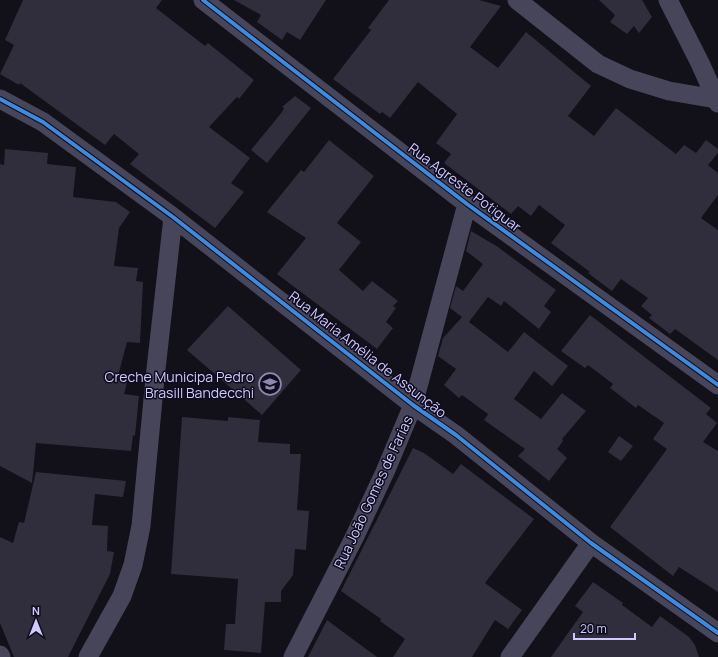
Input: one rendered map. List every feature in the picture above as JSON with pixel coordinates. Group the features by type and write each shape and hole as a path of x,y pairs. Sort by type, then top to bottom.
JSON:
{"street":[{"name":"Rua Agreste Potiguar","path":"203,0 467,204 718,385"},
{"path":"517,0 598,64 630,79 669,91 717,101"},
{"path":"668,0 717,101"},
{"name":"Rua Maria Amélia de Assunção","path":"0,99 43,122 173,217 413,404 456,435 591,543 718,633"},
{"name":"Rua João Gomes de Farias","path":"293,657 355,536 385,472 413,404 467,204"},
{"path":"88,657 122,596 133,565 141,526 155,378 173,217"},
{"path":"510,657 591,543"}],"building":[{"path":"23,0 162,0 156,8 205,46 208,43 254,80 239,99 237,97 209,127 250,158 231,183 244,192 215,228 130,164 139,154 114,134 105,145 20,83 19,85 0,74 14,45 5,40"},
{"path":"234,0 326,0 300,40 287,32 282,40 257,22 261,15"},
{"path":"389,0 479,0 501,6 470,47 498,68 526,32 591,86 568,116 594,136 616,108 676,154 684,145 696,153 706,140 718,149 718,153 708,165 718,173 718,195 701,218 718,230 718,360 675,329 670,334 649,318 652,315 641,306 648,298 621,279 612,291 588,273 590,272 551,243 565,225 539,205 531,216 518,206 511,214 444,163 451,154 436,143 457,114 418,82 390,118 382,112 380,114 333,79 371,30 368,28"},
{"path":"599,0 642,0 652,17 639,33 634,26 627,34 610,22 615,15"},
{"path":"295,96 311,108 267,163 251,150 282,112 284,108 282,107"},
{"path":"329,140 374,176 337,223 361,242 339,270 363,291 372,281 398,301 393,306 396,308 386,322 393,328 377,349 277,274 306,238 267,212 301,170 304,172"},
{"path":"5,149 48,153 47,164 76,167 73,197 116,202 130,212 119,228 114,266 138,268 136,281 143,282 140,343 127,342 117,380 127,382 124,394 139,396 135,436 133,435 131,451 36,443 32,483 0,466 0,164 4,165"},
{"path":"471,231 498,247 556,290 544,306 551,312 539,329 504,301 501,306 488,297 469,322 508,352 524,332 568,366 552,386 534,371 514,399 541,419 562,393 586,411 562,439 563,441 557,449 567,458 549,481 518,456 525,449 484,420 488,414 462,395 459,398 444,385 456,369 438,356 443,338 462,317 450,308 456,286 463,291 483,264 466,251"},
{"path":"228,306 301,370 262,415 187,350"},
{"path":"590,315 711,408 706,414 717,423 703,442 718,451 718,592 679,567 673,576 610,527 667,449 653,439 664,423 638,405 636,408 610,388 613,384 588,365 585,368 561,351"},
{"path":"182,417 228,421 228,417 260,420 258,442 290,444 290,454 301,454 297,510 309,511 306,550 295,549 293,575 281,591 281,602 265,602 261,653 224,650 226,624 235,624 238,579 171,574"},
{"path":"619,436 633,446 621,461 608,452"},
{"path":"413,448 424,453 453,474 461,464 534,519 485,583 522,610 508,629 495,620 472,657 393,657 405,639 380,621 381,619 341,591"},
{"path":"36,472 126,481 123,497 95,494 92,525 108,526 107,551 114,552 110,574 68,657 14,657 0,623 0,537 13,543 19,522 24,523"},
{"path":"593,582 623,603 622,605 652,627 660,616 689,637 695,645 699,657 551,657 583,612 575,606"},
{"path":"327,620 335,626 377,657 308,657"}],"cycle path":[{"path":"203,0 467,204 718,385"},
{"path":"0,99 43,122 173,217 413,405 456,435 591,543 718,633"}],"place":[{"name":"Creche Municipa Pedro Brasill Bandecchi","path":"270,384"}]}
